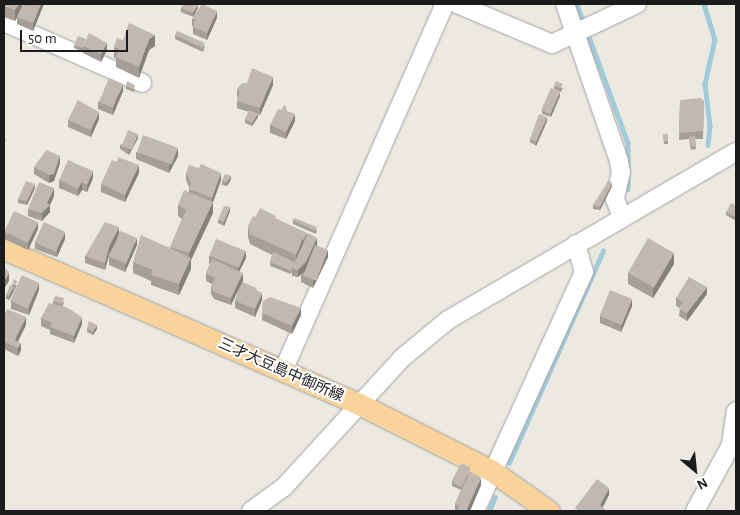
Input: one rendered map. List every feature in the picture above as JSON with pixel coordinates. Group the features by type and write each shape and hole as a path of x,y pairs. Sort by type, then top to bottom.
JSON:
{"main road":[{"name":"三才大豆島中御所線","path":"4,249 359,404 501,477 549,511"}],"street":[{"path":"284,371 445,4"},
{"path":"457,4 552,44 576,35 637,4"},
{"path":"565,4 619,161 621,172 615,199 622,217"},
{"path":"4,22 142,83"},
{"path":"251,511 283,488 402,358 448,320 736,152"},
{"path":"475,511 501,477 584,272 576,244"},
{"path":"695,511 731,445 736,411"}],"building":[{"path":"4,4 19,4 15,10 4,6"},
{"path":"23,4 41,4 33,23 17,17"},
{"path":"183,4 198,5 193,13 181,8"},
{"path":"202,4 217,11 207,33 193,27 195,20 192,19"},
{"path":"129,23 155,35 149,39 139,67 116,57 119,49 114,47 117,38 123,40"},
{"path":"177,31 205,43 203,48 175,35"},
{"path":"89,33 107,43 101,54 83,46"},
{"path":"78,36 86,39 83,48 74,45"},
{"path":"252,68 273,77 260,108 237,101 240,92 237,89 242,83 247,83"},
{"path":"109,78 123,84 113,108 99,102"},
{"path":"127,81 135,85 134,89 126,86"},
{"path":"556,81 563,84 561,88 554,86"},
{"path":"551,88 560,92 550,114 541,110"},
{"path":"701,98 704,101 703,131 679,133 680,100"},
{"path":"78,100 99,112 91,130 68,120"},
{"path":"285,104 287,111 295,114 286,132 270,125 278,109 281,110"},
{"path":"249,110 258,114 252,123 245,119"},
{"path":"539,114 547,117 536,142 530,139"},
{"path":"128,130 138,134 132,150 122,146"},
{"path":"663,134 668,134 668,141 664,141"},
{"path":"143,135 178,148 172,165 137,152"},
{"path":"695,136 696,146 691,146 689,137"},
{"path":"46,150 60,156 54,174 49,175 34,167"},
{"path":"118,157 139,165 125,195 101,184 112,160 117,162"},
{"path":"68,160 93,171 87,185 82,182 78,189 59,180"},
{"path":"201,164 221,173 212,198 189,189 191,182 186,173 189,165 199,168"},
{"path":"225,174 231,176 227,182 222,181"},
{"path":"609,180 612,183 600,207 593,205"},
{"path":"26,181 35,184 27,201 18,199"},
{"path":"39,182 54,188 47,203 50,205 42,213 28,209"},
{"path":"184,190 213,202 189,253 170,247 186,210 178,205"},
{"path":"731,203 736,206 736,217 726,212"},
{"path":"224,206 230,207 224,222 218,220"},
{"path":"260,208 276,216 271,225 255,217"},
{"path":"14,211 38,222 28,243 4,232"},
{"path":"253,216 303,238 296,255 250,234 248,226"},
{"path":"275,218 307,233 303,241 303,238 272,225"},
{"path":"294,218 317,227 316,231 293,220"},
{"path":"44,222 65,232 56,252 35,242"},
{"path":"105,222 119,227 109,247 105,263 85,256"},
{"path":"120,231 137,238 126,264 110,257"},
{"path":"308,233 317,238 306,262 298,270 292,268"},
{"path":"141,235 191,258 179,284 151,275 152,270 133,262"},
{"path":"648,238 674,253 654,288 628,273"},
{"path":"216,239 246,251 239,268 209,256"},
{"path":"315,245 328,250 316,281 303,276"},
{"path":"273,252 294,262 291,271 270,262"},
{"path":"212,259 243,273 231,298 214,292 211,287 215,278 206,273"},
{"path":"4,268 9,273 4,281"},
{"path":"22,275 39,283 27,308 10,300"},
{"path":"689,277 707,287 687,313 679,309 683,302 676,298"},
{"path":"14,279 17,281 15,286 12,284"},
{"path":"242,282 257,288 256,290 262,293 255,309 235,301"},
{"path":"10,285 14,287 9,296 6,295"},
{"path":"610,290 632,299 622,325 600,316"},
{"path":"55,296 64,298 62,304 53,301"},
{"path":"270,297 301,308 292,326 262,313 263,301"},
{"path":"49,303 66,307 82,317 74,336 50,327 52,323 41,318"},
{"path":"7,309 26,317 15,340 21,343 18,348 4,342 4,315"},
{"path":"89,321 97,325 93,332 87,328"},
{"path":"461,463 471,468 461,487 451,482"},
{"path":"469,473 481,478 466,511 457,511 459,506 455,504"},
{"path":"597,479 609,488 600,505 605,509 604,511 579,511 575,508"}],"waterway":[{"path":"577,4 584,24"},
{"path":"704,4 715,39 705,84 710,126 708,145"},
{"path":"587,31 628,143 628,189"},
{"path":"509,463 603,251"},
{"path":"489,511 495,497"}]}
